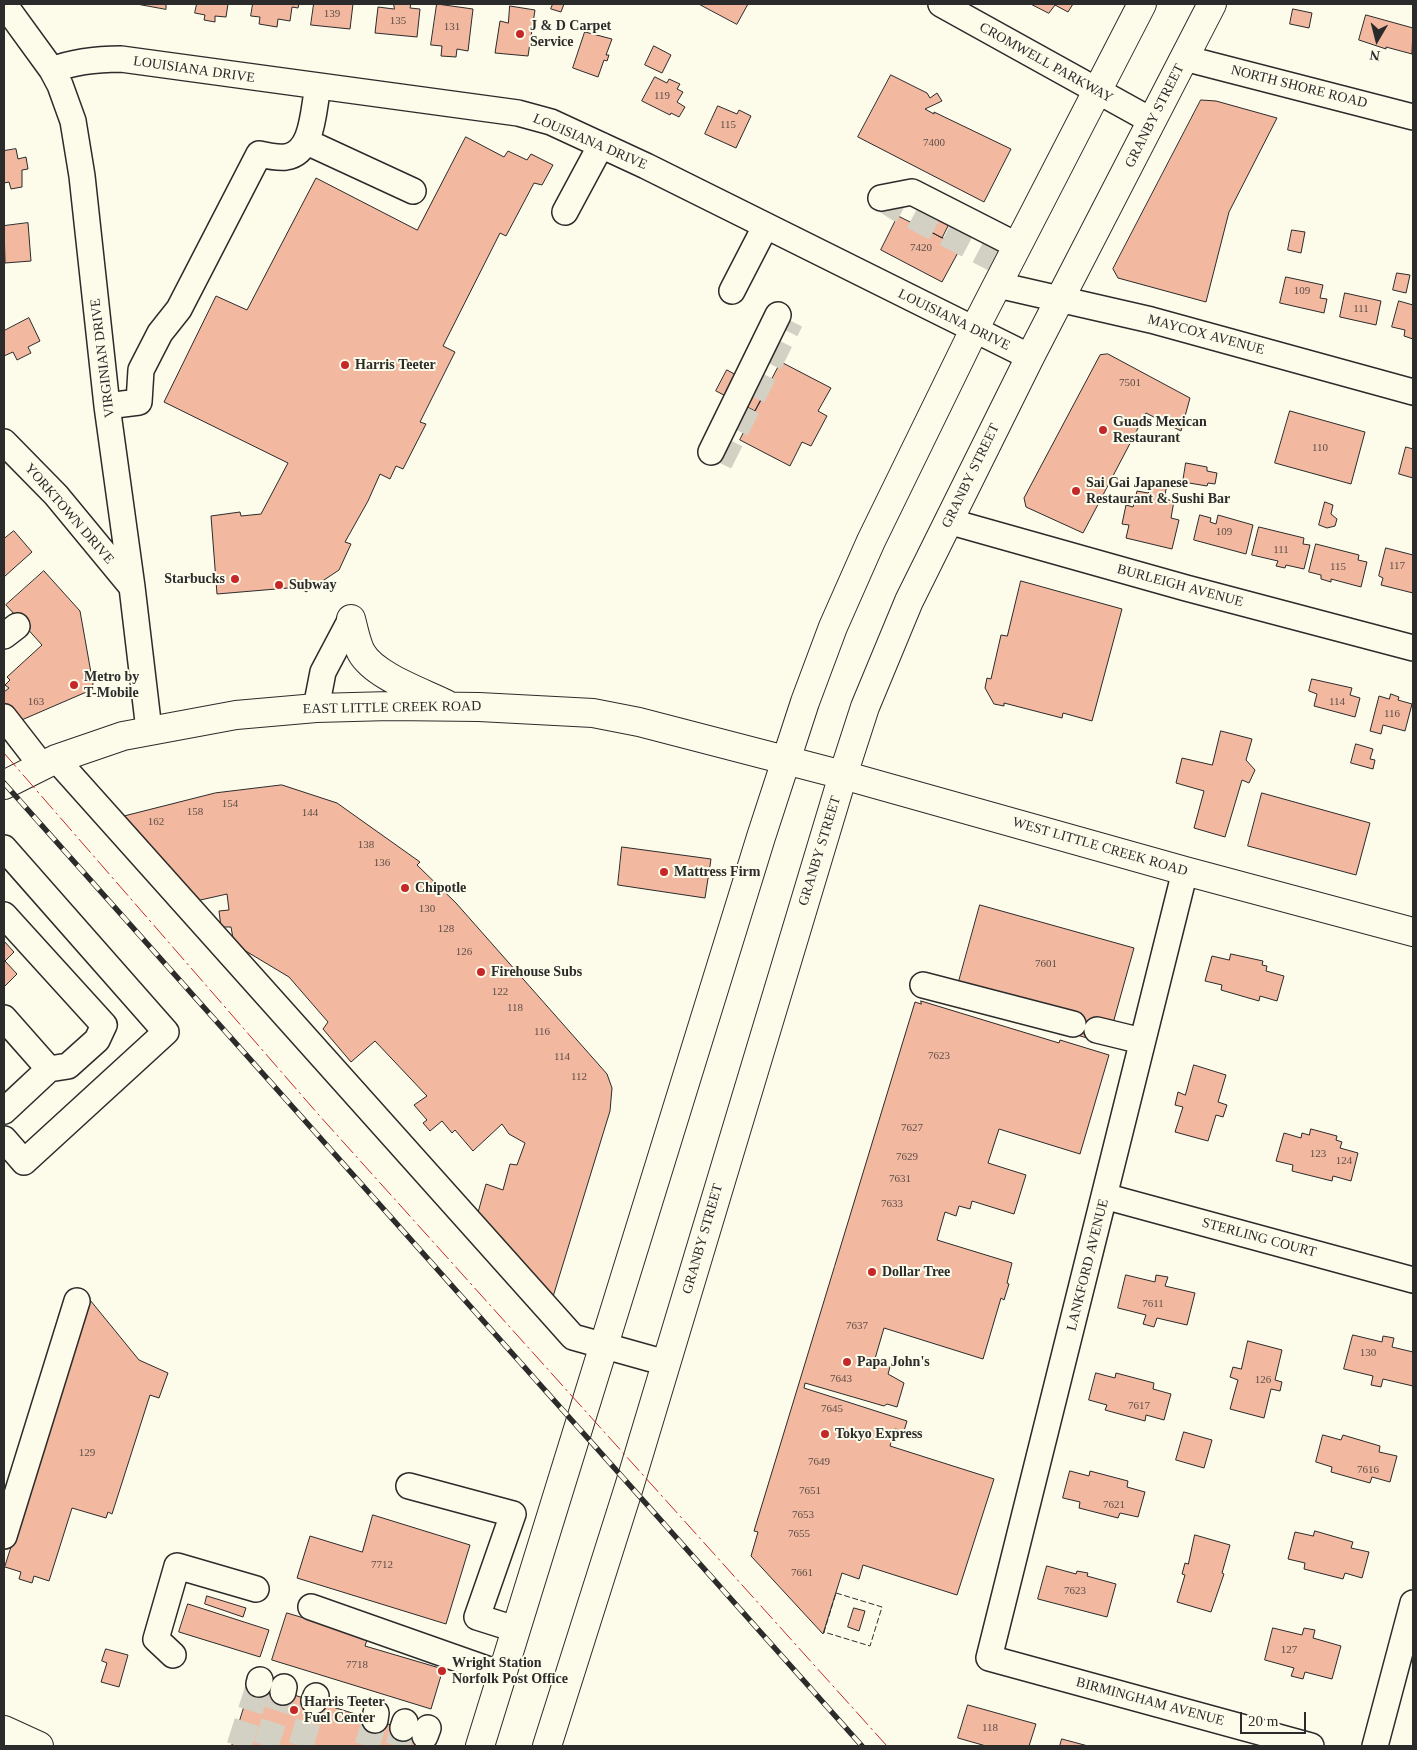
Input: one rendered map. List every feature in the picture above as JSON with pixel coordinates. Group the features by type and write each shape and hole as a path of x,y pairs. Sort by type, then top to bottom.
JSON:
{"main road":[{"path":"483,1745 501,1674 786,760 833,627 871,541 974,330 1142,4"},
{"name":"GRANBY STREET","path":"547,1746 666,1363 843,775 875,680 908,601 1030,357 1212,4"},
{"path":"351,619 360,651 376,669 452,707"},
{"name":"EAST LITTLE CREEK ROAD","path":"4,786 49,763 123,736 236,715 316,708 452,707 554,710 614,716 786,760"},
{"name":"WEST LITTLE CREEK ROAD","path":"786,760 1413,932"},
{"path":"4,1730 39,1746"}],"street":[{"name":"VIRGINIAN DRIVE","path":"4,4 52,70 60,85 73,121 82,176 107,406 132,587 149,730"},
{"name":"CROMWELL PARKWAY","path":"941,4 1152,121"},
{"name":"NORTH SHORE ROAD","path":"1184,58 1413,117"},
{"name":"LOUISIANA DRIVE","path":"52,70 77,62 121,59 518,113 551,122 1030,357"},
{"path":"107,406 139,402 141,370 160,333 179,309 259,154 288,157 300,150 307,142 318,87"},
{"path":"307,142 413,191"},
{"path":"566,212 601,145"},
{"path":"881,198 912,192 1015,251"},
{"path":"732,291 765,227"},
{"name":"MAYCOX AVENUE","path":"998,285 1151,320 1413,392"},
{"path":"706,446 771,312"},
{"name":"YORKTOWN DRIVE","path":"4,442 56,495 132,587"},
{"name":"BURLEIGH AVENUE","path":"948,521 1413,648"},
{"path":"316,708 323,672 351,619"},
{"path":"4,717 49,763 573,1337 666,1363"},
{"path":"4,848 166,1032 24,1162 4,1139"},
{"name":"LANKFORD AVENUE","path":"989,1658 1185,871"},
{"path":"4,915 104,1025 97,1040 68,1066 49,1069 4,1112"},
{"path":"923,985 1072,1024"},
{"path":"4,1018 49,1069"},
{"path":"1097,1030 1142,1041"},
{"name":"STERLING COURT","path":"1104,1196 1413,1280"},
{"path":"4,1536 77,1301"},
{"path":"409,1486 513,1514 477,1617 515,1629"},
{"path":"173,1655 156,1639 177,1566 256,1589"},
{"path":"1375,1746 1413,1603"},
{"path":"311,1607 501,1674"},
{"name":"BIRMINGHAM AVENUE","path":"989,1658 1311,1746"}],"building":[{"path":"137,4 166,4 166,9"},
{"path":"197,4 228,4 226,17 215,16 215,22 204,20 205,15 195,13"},
{"path":"253,4 299,4 298,8 292,7 290,21 278,19 277,27 259,24 260,17 251,16"},
{"path":"314,4 353,4 350,29 311,25"},
{"path":"394,4 411,4 410,8 420,9 417,37 375,33 378,7 394,9"},
{"path":"437,4 473,9 468,51 457,49 456,57 441,56 442,46 431,45"},
{"path":"553,4 564,4 561,12 551,9"},
{"path":"699,4 748,4 737,24"},
{"path":"1031,4 1073,4 1068,12 1055,5 1049,13"},
{"path":"510,6 535,10 528,56 495,53 500,21 508,23"},
{"path":"1293,9 1312,13 1309,28 1290,24"},
{"path":"1366,15 1413,28 1412,54 1386,47 1386,49 1359,40"},
{"path":"585,32 612,39 606,55 609,55 607,61 604,60 598,77 573,68"},
{"path":"654,46 671,55 662,73 645,65"},
{"path":"891,75 927,93 930,98 937,93 942,101 925,109 1011,149 984,202 858,137"},
{"path":"655,77 667,83 669,79 680,84 677,89 683,92 677,102 685,107 679,117 671,113 670,115 642,101"},
{"path":"1201,100 1216,101 1277,118 1229,212 1206,302 1118,278 1113,269"},
{"path":"718,106 737,114 739,110 751,116 736,148 705,134"},
{"path":"466,137 504,157 508,151 527,160 531,154 553,165 542,185 534,183 506,236 500,233 443,346 455,352 420,422 426,424 403,469 396,466 390,479 380,474 368,501 345,542 351,544 339,570 306,592 300,587 217,594 211,516 240,512 241,516 261,514 288,463 164,402 216,296 247,310 316,178 417,230"},
{"path":"16,149 18,159 26,157 28,169 22,170 22,187 11,189 9,182 4,183 4,151"},
{"path":"935,212 951,220 942,238 926,229"},
{"path":"898,216 961,247 942,282 881,250"},
{"path":"28,223 31,261 5,263 4,226"},
{"path":"1292,230 1305,232 1301,253 1288,250"},
{"path":"1397,273 1410,275 1406,293 1393,290"},
{"path":"1286,277 1323,285 1320,298 1327,299 1324,313 1280,303"},
{"path":"1345,293 1381,301 1376,325 1340,317"},
{"path":"1399,301 1413,305 1413,339 1404,336 1405,330 1392,327"},
{"path":"29,318 40,341 28,347 31,353 17,360 13,352 4,356 4,331"},
{"path":"1108,354 1190,398 1181,431 1146,413 1083,533 1026,507 1024,498 1100,355"},
{"path":"781,362 831,388 818,411 827,416 811,446 802,442 790,466 740,440"},
{"path":"727,370 766,391 755,411 716,391"},
{"path":"1290,411 1365,432 1351,484 1275,463"},
{"path":"1406,447 1413,449 1413,478 1399,474"},
{"path":"1186,463 1207,467 1207,471 1217,473 1215,484 1208,483 1207,486 1183,482"},
{"path":"1151,482 1167,485 1164,499 1174,501 1171,518 1179,520 1172,549 1126,538 1129,525 1122,524 1126,505 1133,507 1137,491 1148,493"},
{"path":"1325,502 1333,505 1331,514 1337,519 1335,526 1327,528 1319,525"},
{"path":"1200,515 1211,518 1210,522 1216,524 1218,515 1253,525 1246,554 1194,540"},
{"path":"1259,527 1304,538 1303,544 1310,545 1304,569 1286,565 1285,568 1276,566 1278,561 1252,555"},
{"path":"14,531 32,552 4,577 4,539"},
{"path":"1316,544 1359,555 1358,560 1367,562 1361,587 1331,579 1331,582 1321,579 1321,575 1309,572"},
{"path":"1386,548 1413,555 1413,593 1381,585 1383,578 1379,576"},
{"path":"44,571 80,611 93,684 91,690 17,722 4,705 4,692 9,688 5,685 10,680 7,677 42,645 6,605"},
{"path":"1021,581 1122,609 1092,721 1063,713 1062,718 1004,703 1004,706 994,704 985,688 987,678 991,679 1001,635 1007,636"},
{"path":"1312,679 1352,688 1350,695 1360,698 1355,717 1314,706 1317,694 1309,691"},
{"path":"1391,694 1399,697 1398,700 1412,704 1405,731 1383,725 1381,734 1370,731 1379,696 1389,699"},
{"path":"1221,731 1252,739 1246,760 1255,770 1249,783 1242,780 1225,837 1194,828 1204,791 1176,783 1182,758 1212,765"},
{"path":"1356,744 1373,749 1370,759 1375,760 1373,769 1351,763"},
{"path":"282,785 337,803 420,862 417,865 456,903 607,1074 612,1088 610,1111 552,1300 477,1216 486,1184 503,1190 510,1164 517,1165 525,1143 509,1134 502,1124 473,1151 455,1130 452,1133 442,1121 430,1131 423,1123 427,1120 414,1105 427,1096 375,1041 351,1062 323,1029 328,1022 289,977 234,944 231,927 221,927 219,911 229,910 227,894 196,901 120,817 215,793"},
{"path":"1262,793 1370,823 1356,875 1248,846"},
{"name":"Mattress Firm","path":"622,847 711,859 705,898 618,885"},
{"path":"980,905 1134,948 1112,1027 1094,1040 1070,1033 958,985"},
{"path":"4,941 14,952 5,961 17,974 4,987"},
{"path":"1231,954 1263,961 1262,965 1267,966 1266,971 1284,976 1277,1001 1260,996 1259,1001 1221,990 1222,985 1205,981 1212,956 1229,960"},
{"path":"921,1001 1059,1043 1060,1040 1109,1055 1080,1154 999,1129 988,1163 1026,1175 1014,1214 972,1201 970,1209 959,1206 956,1216 945,1212 937,1240 1012,1263 1007,1283 1009,1284 1004,1300 1001,1298 983,1359 884,1328 874,1362 890,1367 888,1374 904,1383 897,1407 887,1404 884,1406 805,1383 804,1388 907,1421 904,1431 895,1429 890,1446 994,1479 957,1595 863,1565 859,1579 842,1573 823,1634 751,1556 758,1532 754,1531 915,1002 921,1004"},
{"path":"1194,1065 1226,1075 1218,1102 1227,1105 1223,1117 1216,1115 1208,1141 1175,1132 1183,1107 1175,1105 1178,1092 1185,1095"},
{"path":"1311,1129 1337,1136 1336,1140 1342,1142 1340,1148 1358,1153 1351,1181 1333,1176 1332,1181 1292,1171 1293,1165 1276,1161 1284,1133 1301,1138 1302,1133 1309,1135"},
{"path":"1126,1275 1155,1282 1156,1275 1168,1277 1165,1286 1195,1293 1187,1325 1157,1318 1154,1327 1143,1324 1146,1315 1118,1308"},
{"path":"90,1300 139,1360 168,1373 159,1398 150,1395 112,1514 108,1512 106,1518 72,1508 49,1581 34,1576 32,1583 19,1579 21,1572 5,1567"},
{"path":"1353,1335 1382,1342 1383,1336 1394,1338 1392,1347 1413,1352 1413,1386 1383,1379 1381,1387 1371,1385 1373,1376 1344,1369"},
{"path":"1248,1341 1282,1350 1275,1380 1282,1382 1280,1391 1271,1389 1264,1418 1230,1409 1238,1380 1230,1377 1233,1367 1241,1369"},
{"path":"1096,1373 1115,1378 1116,1373 1154,1383 1153,1389 1171,1394 1164,1420 1146,1415 1145,1421 1105,1410 1107,1405 1089,1400"},
{"path":"1184,1432 1212,1440 1204,1468 1176,1460"},
{"path":"1323,1435 1341,1440 1343,1435 1380,1446 1379,1452 1397,1456 1390,1482 1372,1477 1370,1483 1331,1472 1332,1467 1316,1462"},
{"path":"1070,1471 1089,1476 1090,1471 1128,1481 1127,1487 1145,1492 1138,1517 1120,1513 1118,1518 1079,1508 1080,1502 1063,1498"},
{"path":"373,1515 470,1545 446,1624 297,1578 310,1536 362,1552"},
{"path":"1315,1531 1353,1542 1351,1548 1369,1552 1362,1578 1345,1573 1343,1579 1304,1569 1305,1563 1288,1559 1295,1532 1313,1536"},
{"path":"1195,1535 1230,1545 1222,1573 1224,1574 1211,1612 1177,1602 1185,1575 1182,1574 1185,1563 1188,1564"},
{"path":"1047,1566 1076,1574 1077,1571 1088,1573 1087,1576 1116,1584 1107,1617 1038,1599"},
{"path":"207,1596 246,1608 243,1617 205,1604"},
{"path":"188,1604 269,1630 260,1657 179,1632"},
{"path":"854,1608 865,1611 859,1631 848,1627"},
{"path":"287,1613 368,1637 365,1646 443,1669 431,1709 272,1660"},
{"path":"1273,1628 1302,1635 1304,1628 1315,1630 1313,1638 1341,1646 1332,1679 1305,1672 1303,1679 1291,1676 1294,1668 1265,1660"},
{"path":"106,1649 128,1655 119,1687 101,1682 107,1663 102,1661"},
{"name":"Harris Teeter Fuel Center","path":"252,1682 433,1738 430,1746 232,1746"},
{"path":"968,1705 1036,1724 1029,1746 986,1746 958,1738"},
{"path":"1062,1739 1088,1746 1060,1746"}],"tunnel":[{"path":"881,198 898,209 1007,266"},
{"path":"720,463 791,321"},
{"path":"239,1746 259,1684"},
{"path":"266,1746 283,1692"},
{"path":"301,1746 314,1701"},
{"path":"367,1746 375,1720"},
{"path":"398,1746 403,1728"}],"railway":[{"path":"4,783 862,1746"}],"fence":[{"path":"836,1593 882,1607 870,1646 824,1632 836,1593"}],"power":[{"path":"4,753 318,1114 887,1746"}],"place":[{"name":"J & D Carpet Service","path":"520,34"},
{"name":"Harris Teeter","path":"345,365"},
{"name":"Guads Mexican Restaurant","path":"1103,430"},
{"name":"Sai Gai Japanese Restaurant & Sushi Bar","path":"1076,491"},
{"name":"Starbucks","path":"235,579"},
{"name":"Subway","path":"279,585"},
{"name":"Metro by T-Mobile","path":"74,685"},
{"name":"Mattress Firm","path":"664,872"},
{"name":"Chipotle","path":"405,888"},
{"name":"Firehouse Subs","path":"481,972"},
{"name":"Dollar Tree","path":"872,1272"},
{"name":"Papa John's","path":"847,1362"},
{"name":"Tokyo Express","path":"825,1434"},
{"name":"Wright Station Norfolk Post Office","path":"442,1671"},
{"name":"Harris Teeter Fuel Center","path":"294,1710"}]}
